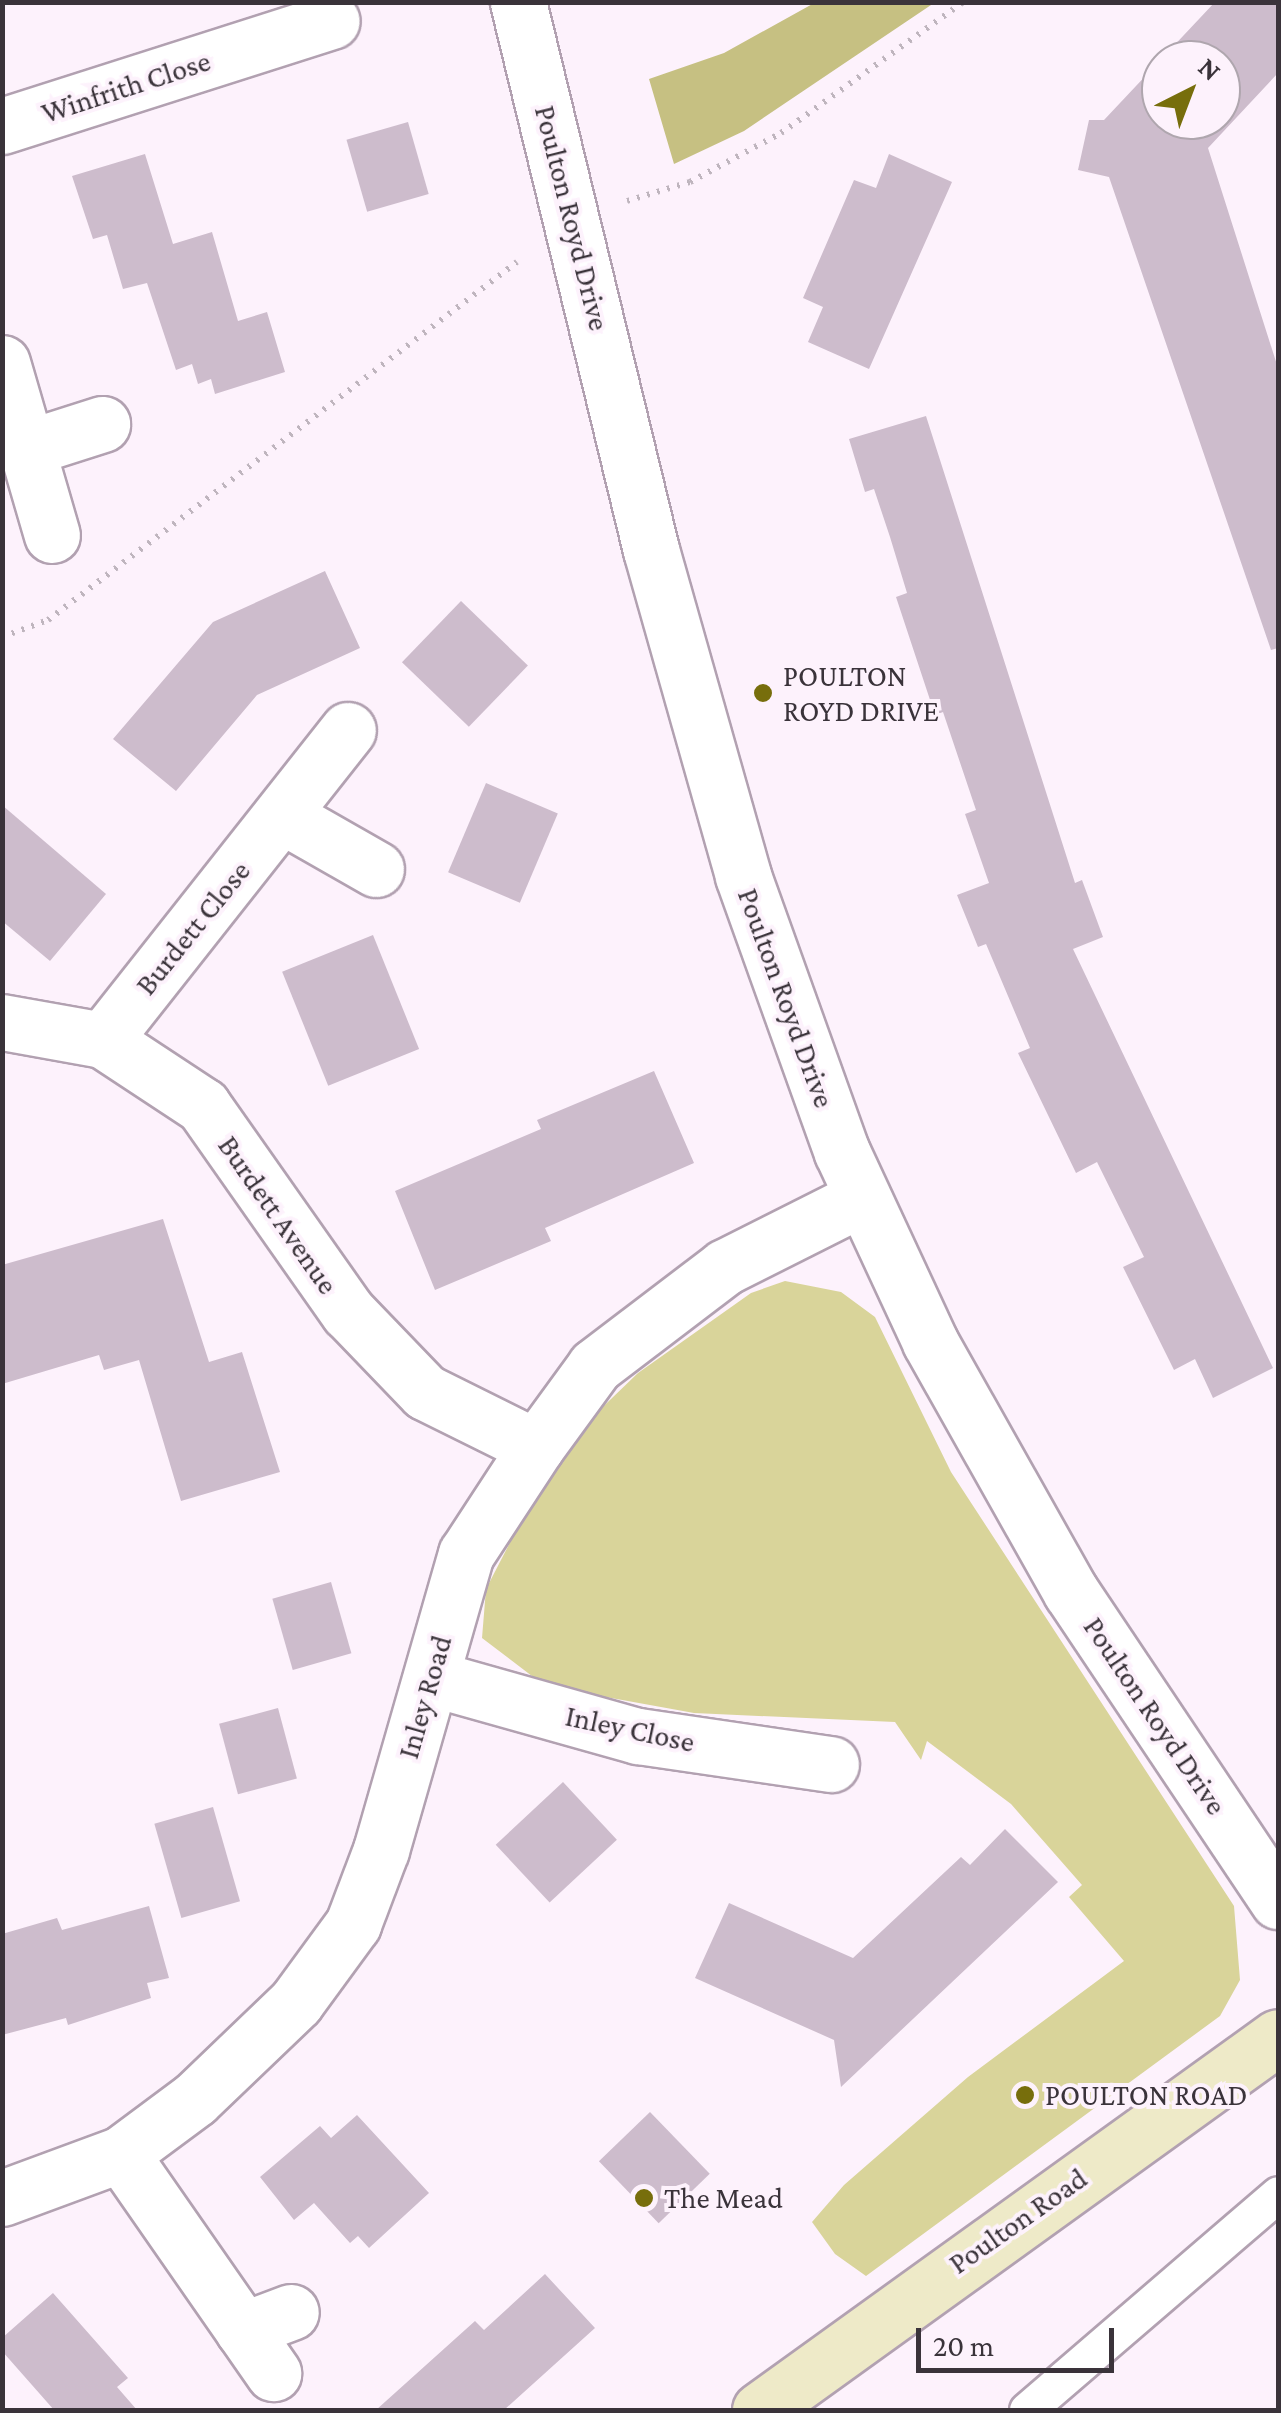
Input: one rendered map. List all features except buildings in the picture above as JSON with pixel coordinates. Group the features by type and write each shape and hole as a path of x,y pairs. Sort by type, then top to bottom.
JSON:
{"street":[{"name":"Poulton Royd Drive","path":"518,2 574,218 651,550 743,876 862,1198 930,1342 1071,1592 1278,1901"},
{"name":"Winfrith Close","path":"2,126 241,25 332,21"},
{"path":"2,364 52,535"},
{"path":"27,448 102,424"},
{"name":"Burdett Close","path":"103,1040 284,816 348,730"},
{"path":"284,816 376,870"},
{"name":"Burdett Avenue","path":"2,1022 103,1040 203,1106 348,1312 425,1392 536,1447"},
{"name":"Inley Road","path":"2,2198 122,2154 194,2099 296,2002 352,1924 382,1850 466,1554 536,1447 596,1366 724,1267 862,1198"},
{"name":"Inley Close","path":"431,1678 638,1736 832,1764"},
{"name":"Poulton Road","path":"760,2410 1278,2037"},
{"path":"122,2154 269,2339"}],"lane":[{"path":"1027,2410 1278,2194"}],"path":[{"path":"2,637 48,620 118,569 574,218 690,182 781,133 963,2"}],"shaded area":[{"path":"816,2 934,3 744,131 674,164 649,79 724,53"},
{"path":"785,1281 841,1292 875,1317 951,1472 1234,1906 1240,1980 1220,2016 866,2276 835,2254 812,2222 844,2185 968,2077 1124,1961 1069,1897 1082,1885 1011,1804 927,1741 921,1760 895,1722 694,1713 545,1686 482,1638 486,1589 535,1494 584,1425 638,1373 751,1293"}],"place":[{"name":"POULTON ROYD DRIVE","path":"763,693"},
{"name":"POULTON ROAD","path":"1025,2095"},
{"name":"The Mead","path":"644,2198"}]}
